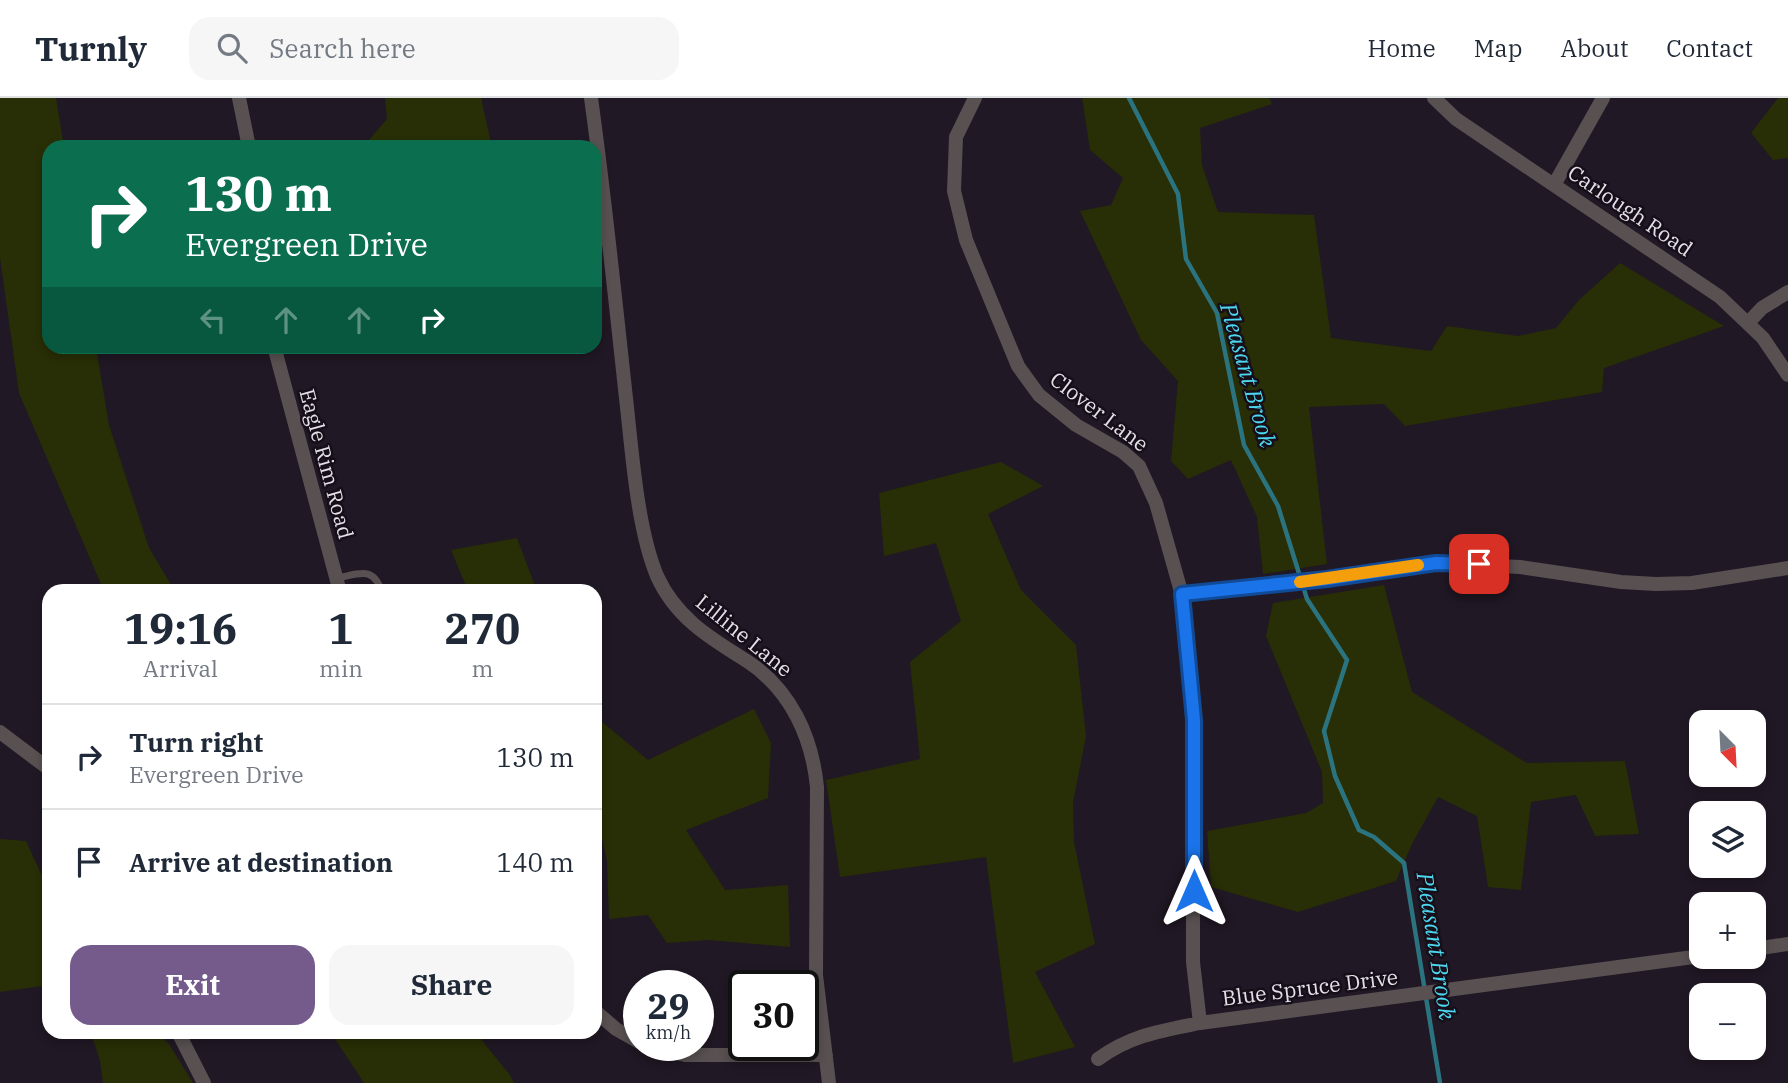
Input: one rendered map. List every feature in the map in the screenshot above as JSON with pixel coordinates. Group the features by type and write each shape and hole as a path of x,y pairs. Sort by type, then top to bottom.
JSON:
{"street":[{"path":"239,98 248,140"},
{"name":"Lilline Lane","path":"591,98 596,140"},
{"name":"Clover Lane","path":"975,98 956,137 954,191 966,240 1018,366 1040,395 1076,425 1123,452 1139,466 1156,503 1182,594 1194,720 1193,962 1200,1023"},
{"name":"Carlough Road","path":"1434,98 1456,119 1720,297 1763,338 1788,375"},
{"path":"1554,185 1603,98"},
{"name":"Lilline Lane","path":"602,192 634,466 649,555 670,598 687,620 705,636 749,662 785,696 807,736 814,762 817,786 816,975 829,1083"},
{"path":"1748,323 1762,308 1788,292"},
{"name":"Eagle Rim Road","path":"276,354 338,584"},
{"path":"1182,594 1327,579 1436,563 1520,567 1621,582 1657,584 1704,581 1788,568"},
{"path":"0,732 42,764"},
{"path":"1766,947 1788,944"},
{"name":"Blue Spruce Drive","path":"1098,1059 1119,1044 1141,1035 1200,1023 1689,958"},
{"path":"602,1017 623,1033"},
{"path":"182,1039 204,1083"},
{"path":"714,1055 826,1055"}],"lane":[{"path":"340,584 365,572 378,579 380,584"}],"green space":[{"path":"0,98 56,98 63,140 42,140 42,354 97,354 109,425 149,548 171,584 101,584 19,393 0,258"},
{"path":"385,98 481,98 490,140 369,140 387,119"},
{"path":"1082,98 1269,98 1272,104 1200,128 1202,165 1218,212 1314,215 1331,338 1431,351 1447,326 1518,336 1556,328 1579,300 1620,263 1724,326 1604,368 1602,392 1405,426 1384,404 1309,407 1327,564 1263,574 1257,517 1231,460 1188,479 1171,461 1178,381 1141,340 1080,211 1111,205 1123,178 1090,150"},
{"path":"1778,98 1788,98 1788,158 1773,160 1751,133"},
{"path":"1001,462 1043,486 988,514 1021,590 1076,645 1086,736 1073,803 1074,842 1095,944 1035,972 1075,1047 1013,1063 986,857 840,877 826,780 920,759 910,662 961,621 936,543 884,556 879,493"},
{"path":"517,538 534,584 465,584 451,550"},
{"path":"1384,585 1412,692 1527,763 1625,761 1639,834 1595,836 1576,795 1531,802 1521,890 1488,887 1477,816 1438,797 1412,844 1396,881 1298,912 1211,887 1207,831 1306,813 1323,803 1322,772 1266,636 1273,603"},
{"path":"754,709 771,743 768,798 686,830 725,890 788,885 790,947 709,940 667,943 648,915 609,919 607,861 602,837 602,722 648,760"},
{"path":"0,839 26,841 42,876 42,986 0,992"},
{"path":"93,1039 164,1039 193,1083 103,1083"},
{"path":"335,1039 481,1039 514,1083 364,1083"}],"waterway":[{"name":"Pleasant Brook","path":"1129,98 1178,194 1186,259 1217,313 1244,445 1278,506 1307,599 1347,660 1324,731 1335,776 1359,830 1374,837 1404,863 1440,1083"}],"slow traffic":[{"path":"1300,582 1418,565"}],"route":[{"path":"1194,891 1194,720 1182,594 1327,579 1436,563 1479,564"}]}
